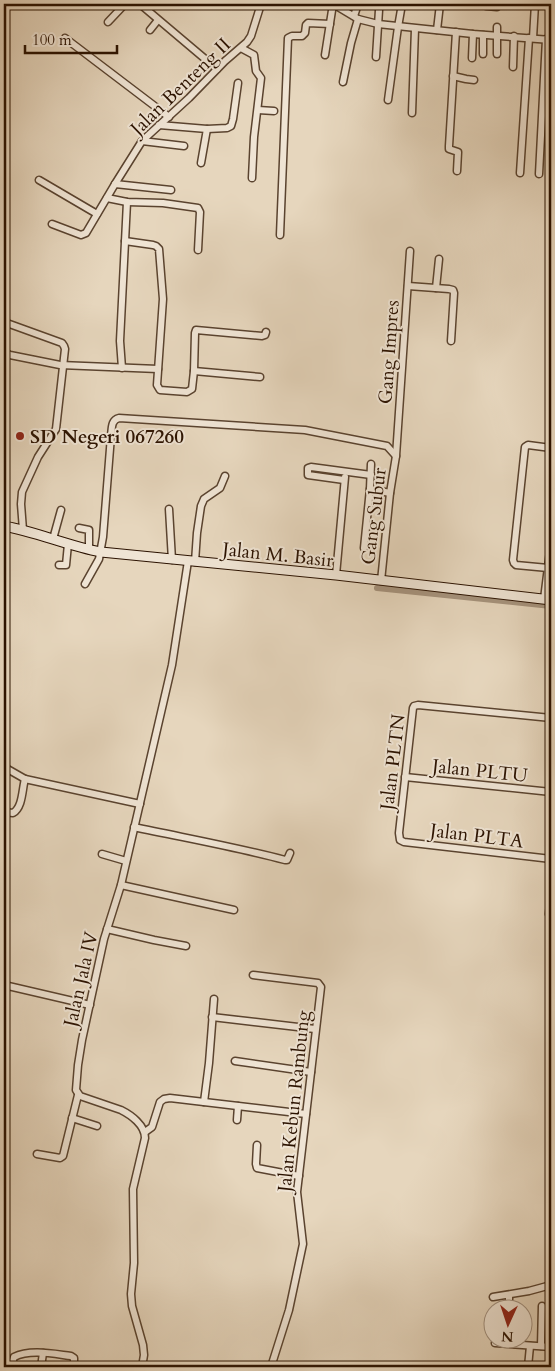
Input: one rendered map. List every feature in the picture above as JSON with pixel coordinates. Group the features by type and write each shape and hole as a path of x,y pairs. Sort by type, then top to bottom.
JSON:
{"main road":[{"name":"Jalan M. Basir","path":"4,526 101,552 336,575 548,600"}],"street":[{"path":"108,22 125,4"},
{"path":"140,4 216,67"},
{"name":"Jalan Benteng II","path":"52,224 85,234 142,141 216,67 241,48 251,36 261,4"},
{"path":"325,55 333,4 356,17 378,24 415,29 548,40 539,174"},
{"path":"344,82 358,4"},
{"path":"388,100 402,4"},
{"path":"437,30 440,4"},
{"path":"486,4 486,6 497,6"},
{"path":"520,173 535,4"},
{"path":"376,57 379,10"},
{"path":"150,30 158,20"},
{"path":"280,235 288,38 302,36 308,23 330,24"},
{"path":"497,27 497,54"},
{"path":"412,113 415,29"},
{"path":"456,32 449,149 458,152 457,171"},
{"path":"472,58 473,34"},
{"path":"482,35 483,54"},
{"path":"513,67 514,36"},
{"path":"65,38 169,116"},
{"path":"241,48 255,57 256,71 261,78 254,137 252,178"},
{"path":"453,76 474,80"},
{"path":"159,126 227,128 233,119 238,83"},
{"path":"258,110 274,111"},
{"path":"201,163 206,128"},
{"path":"142,141 184,146"},
{"path":"39,180 97,214"},
{"path":"115,184 171,190"},
{"path":"106,198 127,202 163,203 198,208 200,212 198,250"},
{"path":"122,368 120,341 127,202"},
{"path":"125,241 153,244 159,249 163,299 157,385 162,391 189,392 192,387 196,330 262,336 265,336 266,332"},
{"name":"Gang Impres","path":"396,456 410,251"},
{"path":"436,288 439,259"},
{"path":"408,286 449,289 454,292 450,340"},
{"path":"4,322 62,343 65,349 56,429 38,457 22,492 23,530"},
{"path":"4,352 10,355 64,365 158,369"},
{"path":"194,371 260,377"},
{"path":"85,584 101,552 111,436 116,419 305,430 387,446 396,456"},
{"path":"548,568 516,565 512,560 525,447 528,445 551,448"},
{"name":"Gang Subur","path":"381,580 390,493 396,456"},
{"path":"364,548 372,464"},
{"path":"344,480 308,475 308,468 371,475"},
{"path":"336,575 345,472"},
{"name":"Jalan Jala IV","path":"37,1154 61,1158 64,1154 78,1095 76,1090 79,1053 107,929 126,861 172,665 200,506 204,499 220,488 225,476"},
{"path":"370,489 390,493"},
{"path":"169,509 172,560"},
{"path":"53,538 61,510"},
{"path":"79,528 89,530 89,550"},
{"path":"548,600 548,568 551,543"},
{"path":"59,565 66,565 68,544"},
{"name":"Jalan PLTN","path":"400,840 399,833 414,706 551,718"},
{"path":"4,767 24,779 140,804"},
{"name":"Jalan PLTU","path":"405,777 551,792"},
{"path":"4,812 13,813 16,811 19,806 24,779"},
{"path":"134,827 285,860 287,860 290,853"},
{"name":"Jalan PLTA","path":"400,840 551,859"},
{"path":"102,854 126,861"},
{"path":"120,884 234,910"},
{"path":"551,893 549,914 551,922"},
{"path":"107,929 186,946"},
{"name":"Jalan Kebun Rambung","path":"253,975 320,984 297,1198 303,1244 289,1310 271,1367"},
{"path":"4,985 90,1005"},
{"path":"204,1102 214,999"},
{"path":"212,1017 315,1029"},
{"path":"234,1061 311,1072"},
{"path":"78,1095 126,1113 145,1132 133,1189 134,1255 131,1294 143,1344 142,1367"},
{"path":"145,1132 152,1128 160,1102 170,1098 306,1114"},
{"path":"237,1120 238,1106"},
{"path":"72,1118 97,1126"},
{"path":"257,1145 257,1168 299,1176"},
{"path":"493,1297 551,1285"},
{"path":"541,1346 542,1306"},
{"path":"532,1346 551,1347"},
{"path":"528,1367 530,1348"},
{"path":"11,1367 14,1357 43,1353 71,1356 74,1358 74,1367"},
{"path":"41,1367 43,1353"}],"waterway":[{"path":"377,588 551,606"}],"place":[{"name":"SD Negeri 067260","path":"20,436"}]}
